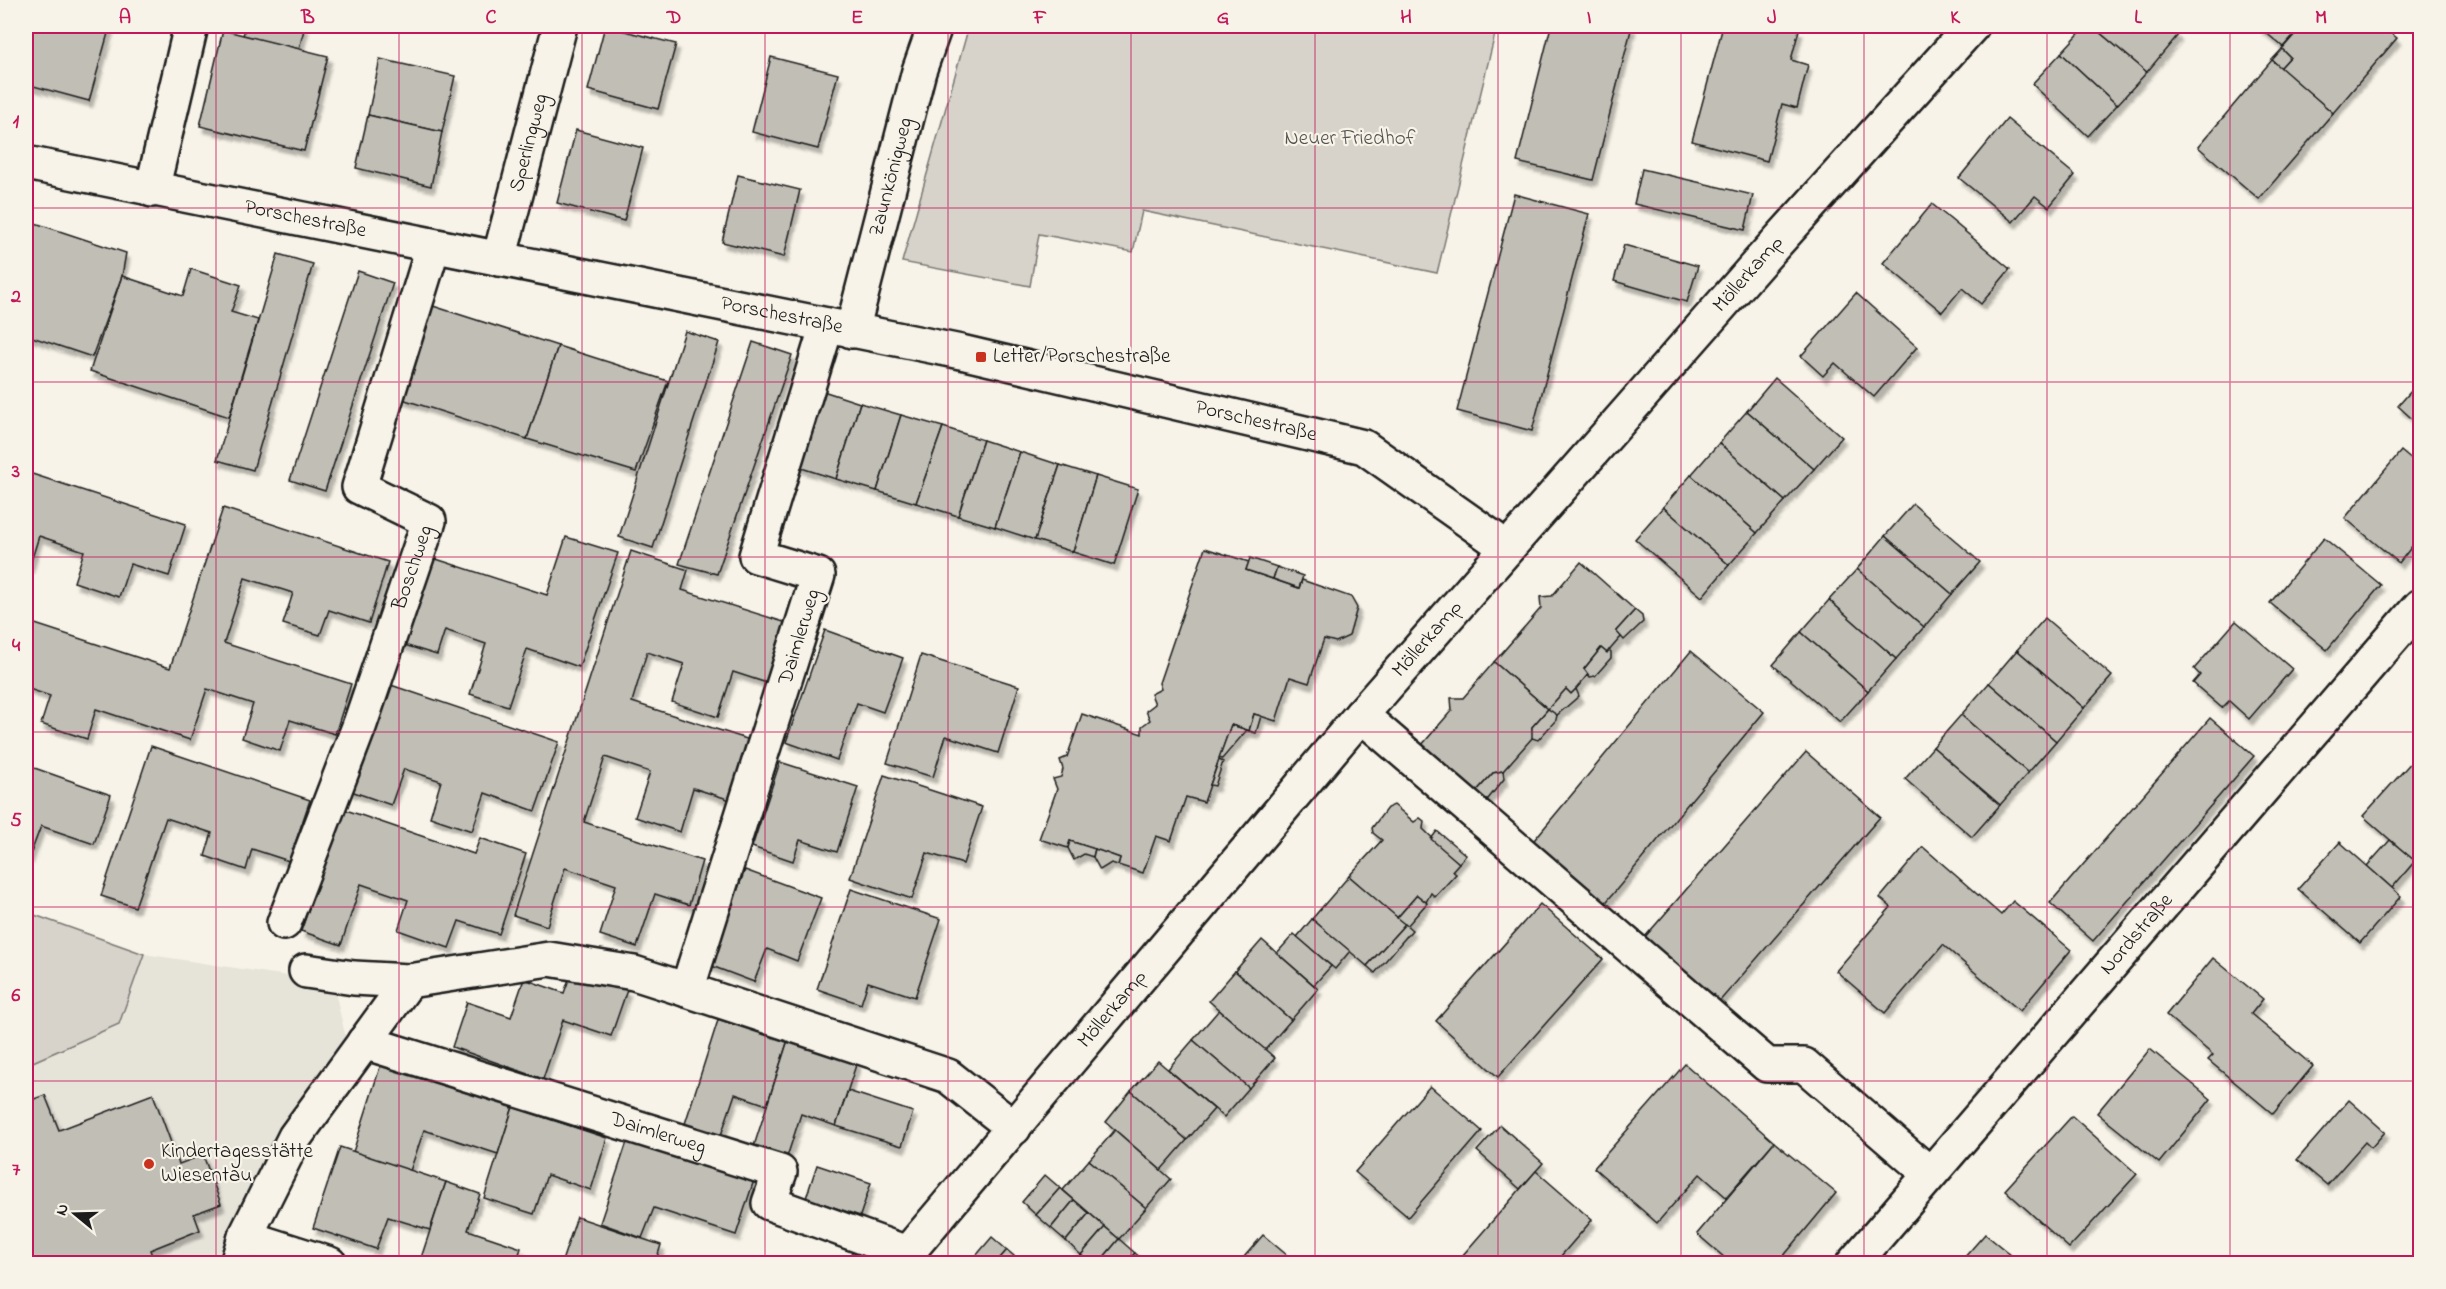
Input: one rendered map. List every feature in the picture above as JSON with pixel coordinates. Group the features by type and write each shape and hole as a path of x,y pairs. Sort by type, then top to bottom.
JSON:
{"street":[{"path":"152,190 191,26"},
{"name":"Sperlingweg","path":"499,259 560,26"},
{"name":"Zaunkönigweg","path":"839,328 935,26"},
{"name":"Möllerkamp","path":"902,1258 1361,715 1971,26"},
{"name":"Porschestraße","path":"26,163 961,352 1364,447 1507,548"},
{"name":"Boschweg","path":"284,923 360,724 429,521 358,487 434,247"},
{"name":"Daimlerweg","path":"687,990 818,575 756,556 839,328"},
{"name":"Nordstraße","path":"1853,1263 2421,606"},
{"path":"1361,715 1767,1065 1804,1065 1930,1174"},
{"path":"306,971 354,978 409,981 549,959 634,973 948,1076 1014,1128"},
{"path":"330,1263 241,1250 295,1137 409,981"},
{"name":"Daimlerweg","path":"364,1042 780,1172 769,1203 902,1258"}],"shaded area":[{"name":"Kindertagesstätte Wiesentau","path":"144,954 333,983 347,1043 213,1263 26,1263 26,1065 119,1024"}],"green space":[{"name":"Neuer Friedhof","path":"969,26 1497,26 1437,273 1142,211 1133,252 1039,234 1030,286 902,262"},
{"path":"26,912 144,954 119,1024 26,1065"}],"building":[{"path":"27,26 110,26 89,101 26,84"},
{"path":"245,26 305,26 299,49 243,36"},
{"path":"605,26 676,44 658,109 588,90"},
{"path":"1551,26 1632,26 1593,180 1517,162"},
{"path":"1723,26 1782,26 1799,30 1791,60 1808,65 1797,108 1782,104 1767,161 1692,141"},
{"path":"2086,26 2092,26 2147,72 2117,105 2061,53"},
{"path":"2092,26 2166,26 2178,35 2147,72"},
{"path":"2258,26 2302,26 2283,47"},
{"path":"2302,26 2382,26 2397,38 2333,113 2280,68 2290,57 2282,49"},
{"path":"223,30 328,56 304,151 200,126"},
{"path":"2282,49 2290,57 2280,68 2272,60"},
{"path":"2061,53 2117,105 2088,136 2032,84"},
{"path":"771,57 838,74 818,149 752,132"},
{"path":"380,59 455,76 442,132 368,115"},
{"path":"2272,60 2333,113 2259,199 2198,147"},
{"path":"368,115 442,132 431,186 356,168"},
{"path":"2007,119 2075,175 2049,207 2035,196 2013,222 1959,178"},
{"path":"576,130 643,148 624,221 557,203"},
{"path":"1642,169 1753,195 1745,230 1634,204"},
{"path":"738,175 800,190 784,257 722,242"},
{"path":"1514,194 1589,214 1532,431 1457,411"},
{"path":"1932,204 2010,269 1981,304 1962,288 1942,312 1883,263"},
{"path":"26,220 126,253 122,276 92,357 26,335"},
{"path":"1624,245 1698,266 1687,302 1614,281"},
{"path":"278,254 313,264 253,470 217,460"},
{"path":"191,269 241,285 231,312 258,320 229,417 90,371 122,276 183,296"},
{"path":"358,271 393,283 325,491 290,480"},
{"path":"1856,293 1917,347 1874,397 1835,363 1823,376 1801,356"},
{"path":"433,306 558,346 527,439 402,399"},
{"path":"685,331 719,342 653,548 619,537"},
{"path":"753,342 792,355 717,574 679,564"},
{"path":"558,346 668,381 636,472 527,439"},
{"path":"1775,378 1842,437 1814,469 1747,411"},
{"path":"2420,381 2420,426 2398,406"},
{"path":"820,390 860,403 836,479 795,466"},
{"path":"860,403 901,415 877,491 836,479"},
{"path":"1747,411 1814,469 1785,501 1719,443"},
{"path":"901,415 943,427 916,503 877,491"},
{"path":"943,427 983,440 958,516 916,503"},
{"path":"983,440 1020,452 995,527 958,516"},
{"path":"1719,443 1785,501 1757,533 1691,475"},
{"path":"2401,451 2420,467 2420,536 2399,563 2345,518"},
{"path":"1020,452 1060,465 1035,540 995,527"},
{"path":"1060,465 1096,476 1073,552 1035,540"},
{"path":"26,472 186,524 169,576 130,564 119,597 74,582 84,551 39,536 29,568 26,567"},
{"path":"1691,475 1757,533 1729,565 1663,507"},
{"path":"1096,476 1138,489 1114,565 1073,552"},
{"path":"1913,504 1980,562 1952,594 1885,536"},
{"path":"1663,507 1729,565 1702,597 1635,539"},
{"path":"223,508 388,562 369,623 329,610 320,635 283,624 293,593 245,578 224,643 351,684 335,734 290,720 280,751 242,738 253,704 207,689 190,740 96,709 87,739 41,724 50,696 26,688 26,621 170,668"},
{"path":"1885,536 1952,594 1924,627 1857,569"},
{"path":"566,537 618,553 579,667 527,649 508,706 470,694 486,644 445,630 437,655 401,644 430,557 547,595"},
{"path":"2324,538 2381,585 2327,650 2270,603"},
{"path":"1205,548 1249,562 1246,570 1299,588 1302,580 1351,597 1357,608 1349,636 1336,642 1324,639 1309,683 1290,677 1276,721 1254,714 1249,731 1231,725 1204,802 1186,797 1171,841 1156,836 1143,873 1118,865 1120,858 1070,841 1068,848 1039,839 1057,789 1053,779 1061,777 1063,769 1060,760 1067,757 1082,714 1142,734 1142,726 1150,720 1146,711 1155,704 1151,694 1161,689 1159,683"},
{"path":"631,551 688,570 682,590 790,624 770,684 733,672 718,717 672,702 684,664 647,652 632,702 753,741 734,801 693,788 680,832 635,817 650,772 605,757 584,822 702,861 689,905 655,894 637,947 600,935 616,885 565,868 547,926 513,915"},
{"path":"1250,558 1277,567 1273,579 1246,570"},
{"path":"1581,562 1635,610 1616,631 1622,635 1621,637 1607,653 1601,648 1584,669 1589,673 1576,689 1571,694 1566,689 1548,709 1494,662 1541,608 1540,597 1552,596"},
{"path":"1277,567 1303,576 1299,588 1273,579"},
{"path":"1857,569 1924,627 1896,659 1829,600"},
{"path":"1829,600 1896,659 1868,691 1801,632"},
{"path":"1635,610 1642,616 1643,622 1624,640 1616,631"},
{"path":"2045,618 2112,676 2084,708 2017,650"},
{"path":"2236,621 2292,669 2249,719 2229,701 2222,708 2193,683 2200,675 2194,669"},
{"path":"825,630 903,658 883,712 857,703 837,760 786,742"},
{"path":"1801,632 1868,691 1840,722 1773,665"},
{"path":"1601,648 1607,653 1609,650 1611,652 1611,658 1595,676 1590,677 1584,669"},
{"path":"2017,650 2084,708 2056,741 1989,683"},
{"path":"1691,651 1764,712 1603,906 1530,845"},
{"path":"921,655 1019,686 998,753 946,736 933,777 887,763"},
{"path":"1494,662 1548,709 1532,727 1533,737 1503,771 1493,773 1475,793 1421,746 1452,710 1451,698 1463,698"},
{"path":"385,683 559,742 535,811 485,793 472,831 430,817 441,781 404,769 391,805 348,790"},
{"path":"1989,683 2056,741 2028,773 1961,715"},
{"path":"1566,689 1571,694 1576,689 1579,696 1557,715 1548,709"},
{"path":"1548,709 1557,715 1556,720 1538,740 1532,738 1532,727"},
{"path":"1254,714 1261,716 1256,733 1249,731"},
{"path":"1961,715 2028,773 2000,805 1933,747"},
{"path":"2210,718 2254,756 2093,941 2050,903"},
{"path":"1231,725 1247,730 1222,759 1219,758"},
{"path":"151,746 310,800 289,861 252,849 246,870 205,856 212,833 166,818 135,907 101,896"},
{"path":"1933,747 2000,805 1972,837 1905,779"},
{"path":"1806,752 1880,817 1718,1003 1644,938"},
{"path":"2414,759 2420,765 2420,866 2363,816"},
{"path":"1219,760 1223,762 1215,786 1210,785"},
{"path":"780,762 858,787 837,852 800,840 793,861 752,847"},
{"path":"26,765 111,795 94,844 41,826 29,858 26,856"},
{"path":"1503,771 1504,779 1488,799 1482,799 1475,793 1493,773"},
{"path":"884,775 982,807 963,864 927,853 912,899 850,878"},
{"path":"1394,805 1414,822 1420,818 1424,821 1423,829 1459,863 1452,871 1456,874 1435,897 1431,893 1426,902 1417,895 1397,918 1349,876 1382,840 1373,833 1372,828 1387,808"},
{"path":"343,809 474,854 480,838 526,854 499,934 459,921 449,948 398,930 408,900 361,884 341,945 301,931"},
{"path":"1437,831 1466,855 1459,863 1431,839"},
{"path":"2390,840 2415,861 2392,888 2367,866"},
{"path":"1070,841 1095,849 1093,857 1084,854 1074,860 1068,848"},
{"path":"2340,842 2401,896 2360,943 2298,889"},
{"path":"1923,847 2001,915 2013,901 2071,950 2020,1011 1943,945 1885,1013 1836,971 1891,907 1880,898"},
{"path":"1095,849 1120,858 1118,865 1111,863 1100,870 1093,857"},
{"path":"745,870 821,898 797,961 767,949 754,982 709,965"},
{"path":"1349,876 1405,924 1367,966 1312,919"},
{"path":"851,889 941,919 915,997 868,982 861,1004 817,989"},
{"path":"1417,895 1427,903 1407,926 1397,918"},
{"path":"1540,904 1603,959 1498,1077 1436,1021"},
{"path":"1312,919 1350,951 1335,969 1297,937"},
{"path":"1405,924 1412,930 1375,973 1367,966"},
{"path":"1294,934 1331,966 1314,985 1277,953"},
{"path":"1262,940 1318,989 1291,1020 1235,971"},
{"path":"2213,958 2263,999 2251,1014 2313,1066 2273,1114 2208,1060 2213,1055 2166,1015"},
{"path":"572,971 627,990 611,1036 563,1020 543,1079 452,1047 467,1002 511,1017 524,979 564,993"},
{"path":"1235,971 1291,1020 1265,1050 1209,1001"},
{"path":"1219,1010 1275,1058 1249,1088 1193,1040"},
{"path":"719,1017 788,1040 767,1105 735,1094 719,1141 683,1130"},
{"path":"788,1040 857,1062 836,1126 801,1114 787,1157 754,1146"},
{"path":"1193,1040 1249,1088 1224,1117 1168,1069"},
{"path":"2150,1049 2211,1099 2159,1163 2097,1113"},
{"path":"1158,1061 1214,1109 1187,1140 1131,1091"},
{"path":"381,1064 513,1107 498,1154 424,1130 410,1171 353,1152"},
{"path":"1685,1064 1774,1142 1726,1197 1700,1174 1657,1223 1594,1168"},
{"path":"1430,1086 1482,1131 1408,1217 1355,1172"},
{"path":"848,1091 913,1112 902,1146 836,1126"},
{"path":"1131,1091 1187,1140 1161,1170 1106,1122"},
{"path":"153,1094 179,1164 203,1155 221,1204 194,1214 200,1230 150,1250 155,1264 26,1264 26,1102 45,1095 59,1130"},
{"path":"2349,1100 2385,1132 2371,1148 2365,1142 2327,1185 2297,1160"},
{"path":"513,1107 607,1138 591,1190 547,1175 534,1214 484,1198"},
{"path":"2072,1116 2137,1174 2069,1248 2005,1190"},
{"path":"1500,1125 1543,1163 1520,1189 1477,1151"},
{"path":"1115,1130 1171,1179 1146,1208 1089,1160"},
{"path":"629,1136 755,1177 736,1235 654,1208 642,1238 600,1223"},
{"path":"1774,1142 1836,1193 1777,1264 1732,1264 1697,1234"},
{"path":"340,1147 446,1182 430,1230 388,1217 376,1249 313,1228"},
{"path":"1089,1160 1146,1208 1119,1239 1063,1190"},
{"path":"817,1165 871,1183 860,1216 806,1198"},
{"path":"1536,1171 1592,1220 1554,1264 1455,1264"},
{"path":"1045,1175 1060,1188 1036,1215 1022,1202"},
{"path":"446,1182 480,1194 468,1230 521,1248 516,1264 419,1264"},
{"path":"1060,1188 1074,1200 1051,1228 1036,1215"},
{"path":"1074,1200 1089,1213 1066,1241 1051,1228"},
{"path":"1089,1213 1105,1227 1081,1255 1066,1241"},
{"path":"577,1217 661,1245 655,1264 561,1264"},
{"path":"1105,1227 1119,1239 1098,1264 1092,1264 1081,1255"},
{"path":"1985,1234 2022,1264 1968,1264 1963,1259"},
{"path":"1263,1235 1294,1261 1238,1264"},
{"path":"992,1237 1007,1250 995,1264 969,1264"},
{"path":"1119,1239 1135,1253 1125,1264 1098,1264"},
{"path":"1007,1250 1021,1262 1020,1264 995,1264"},
{"path":"1135,1253 1148,1264 1125,1264"}],"place":[{"name":"Letter/Porschestraße","path":"981,357"},
{"name":"Kindertagesstätte Wiesentau","path":"149,1164"}]}
